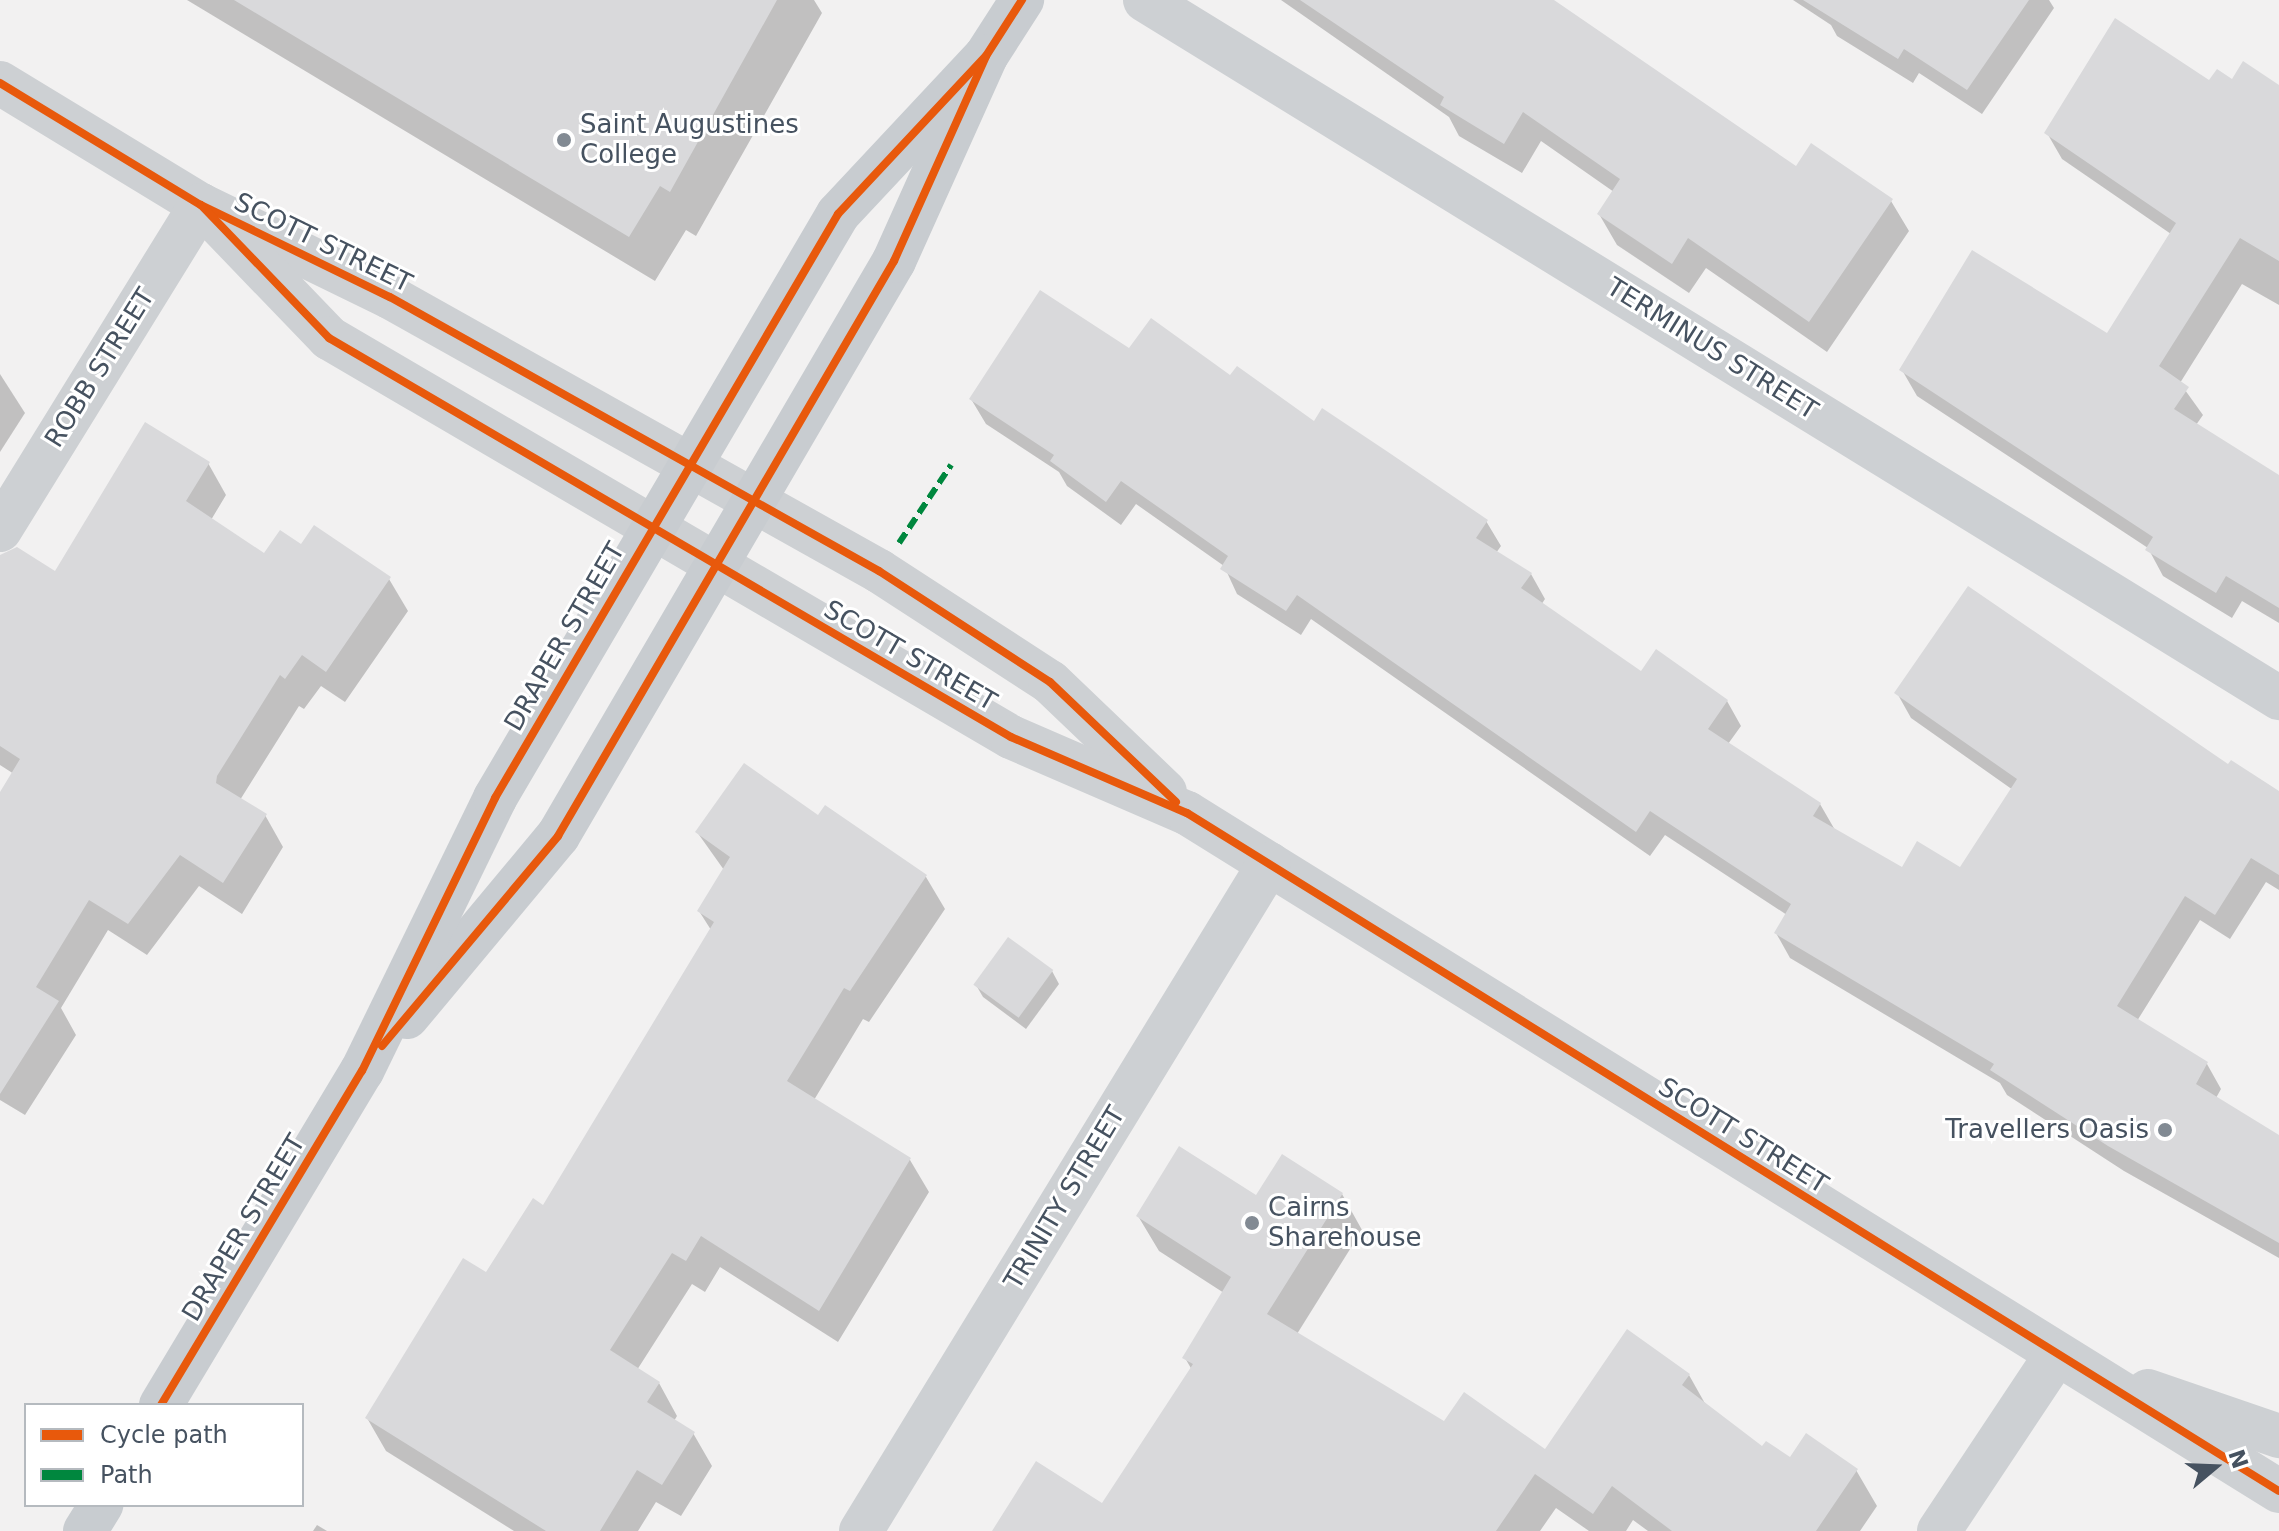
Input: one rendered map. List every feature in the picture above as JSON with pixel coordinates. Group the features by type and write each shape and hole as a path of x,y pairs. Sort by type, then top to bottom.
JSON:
{"main road":[{"name":"DRAPER STREET","path":"362,1071 558,836 894,261 986,56 1022,0"},
{"name":"DRAPER STREET","path":"162,1403 362,1071 495,798 649,529 838,214 986,56"},
{"path":"85,1531 100,1507"}],"street":[{"name":"TERMINUS STREET","path":"1145,0 2279,698"},
{"name":"SCOTT STREET","path":"0,83 201,205 390,297 879,571 1050,682 1187,813"},
{"name":"SCOTT STREET","path":"201,205 329,338 649,529 1011,737 1187,813 2068,1363 2279,1491"},
{"name":"ROBB STREET","path":"0,530 201,205"},
{"name":"TRINITY STREET","path":"861,1531 1269,864"},
{"path":"1939,1531 2068,1363 2279,1436"}],"building":[{"name":"Saint Augustines College","path":"234,0 777,0 670,192 660,186 629,237"},
{"path":"1300,0 1554,0 1796,166 1811,143 1893,199 1809,322 1688,238 1672,264 1597,214 1620,179 1523,112 1504,144 1440,105 1444,97"},
{"path":"1803,0 2029,0 1967,90 1904,49 1898,59"},
{"path":"2115,18 2209,80 2217,69 2232,79 2243,61 2279,85 2279,261 2240,238 2159,366 2189,387 2174,409 2279,475 2279,608 2226,576 2216,593 2145,550 2153,537 1899,370 1972,250 2107,333 2176,223 2044,133"},
{"path":"1040,290 1129,348 1151,318 1230,375 1237,366 1314,421 1322,408 1388,452 1488,520 1476,538 1532,573 1521,588 1641,671 1656,649 1728,700 1708,729 1821,803 1813,816 1902,867 1917,841 1960,867 2017,779 1894,693 1968,586 2228,764 2231,760 2279,791 2279,875 2251,858 2215,915 2185,896 2117,1006 2208,1062 2196,1084 2279,1135 2279,1243 2108,1146 1990,1070 1994,1064 1774,933 1791,904 1650,811 1636,832 1297,595 1286,611 1220,569 1228,556 1121,481 1106,502 1050,461 1054,455 969,399"},
{"path":"145,422 210,462 186,501 264,553 280,530 301,544 314,525 391,577 326,672 302,655 285,679 280,675 217,776 216,783 267,814 223,883 180,855 128,924 89,900 36,987 59,1001 0,1094 0,792 20,759 0,746 0,555 17,547 55,571"},
{"path":"744,763 818,815 825,805 927,875 850,991 844,988 787,1081 911,1158 819,1311 701,1236 686,1261 672,1253 610,1350 660,1382 647,1402 695,1432 662,1485 637,1470 600,1531 546,1531 365,1418 463,1258 486,1272 533,1198 543,1205 714,922 697,911 730,857 695,832"},
{"path":"1008,937 1053,970 1019,1018 973,985"},
{"path":"1179,1146 1256,1195 1282,1154 1343,1193 1267,1314 1444,1421 1464,1392 1545,1449 1627,1329 1690,1374 1682,1385 1762,1446 1766,1441 1790,1457 1806,1433 1858,1469 1816,1531 1672,1531 1612,1486 1593,1514 1535,1474 1496,1531 992,1531 1036,1461 1102,1503 1193,1364 1182,1358 1231,1277 1136,1216"}],"marked path":[{"path":"899,543 951,465"}],"cycle path":[{"path":"382,1046 558,836 894,261 986,56 1022,0"},
{"path":"162,1403 362,1071 495,798 838,214 986,56"},
{"path":"0,83 201,205 390,297 879,571 1050,682 1176,802"},
{"path":"201,205 329,338 1011,737 1187,813 2279,1491"}],"place":[{"name":"Saint Augustines College","path":"564,140"},
{"name":"Travellers Oasis","path":"2165,1130"},
{"name":"Cairns Sharehouse","path":"1252,1223"}]}
